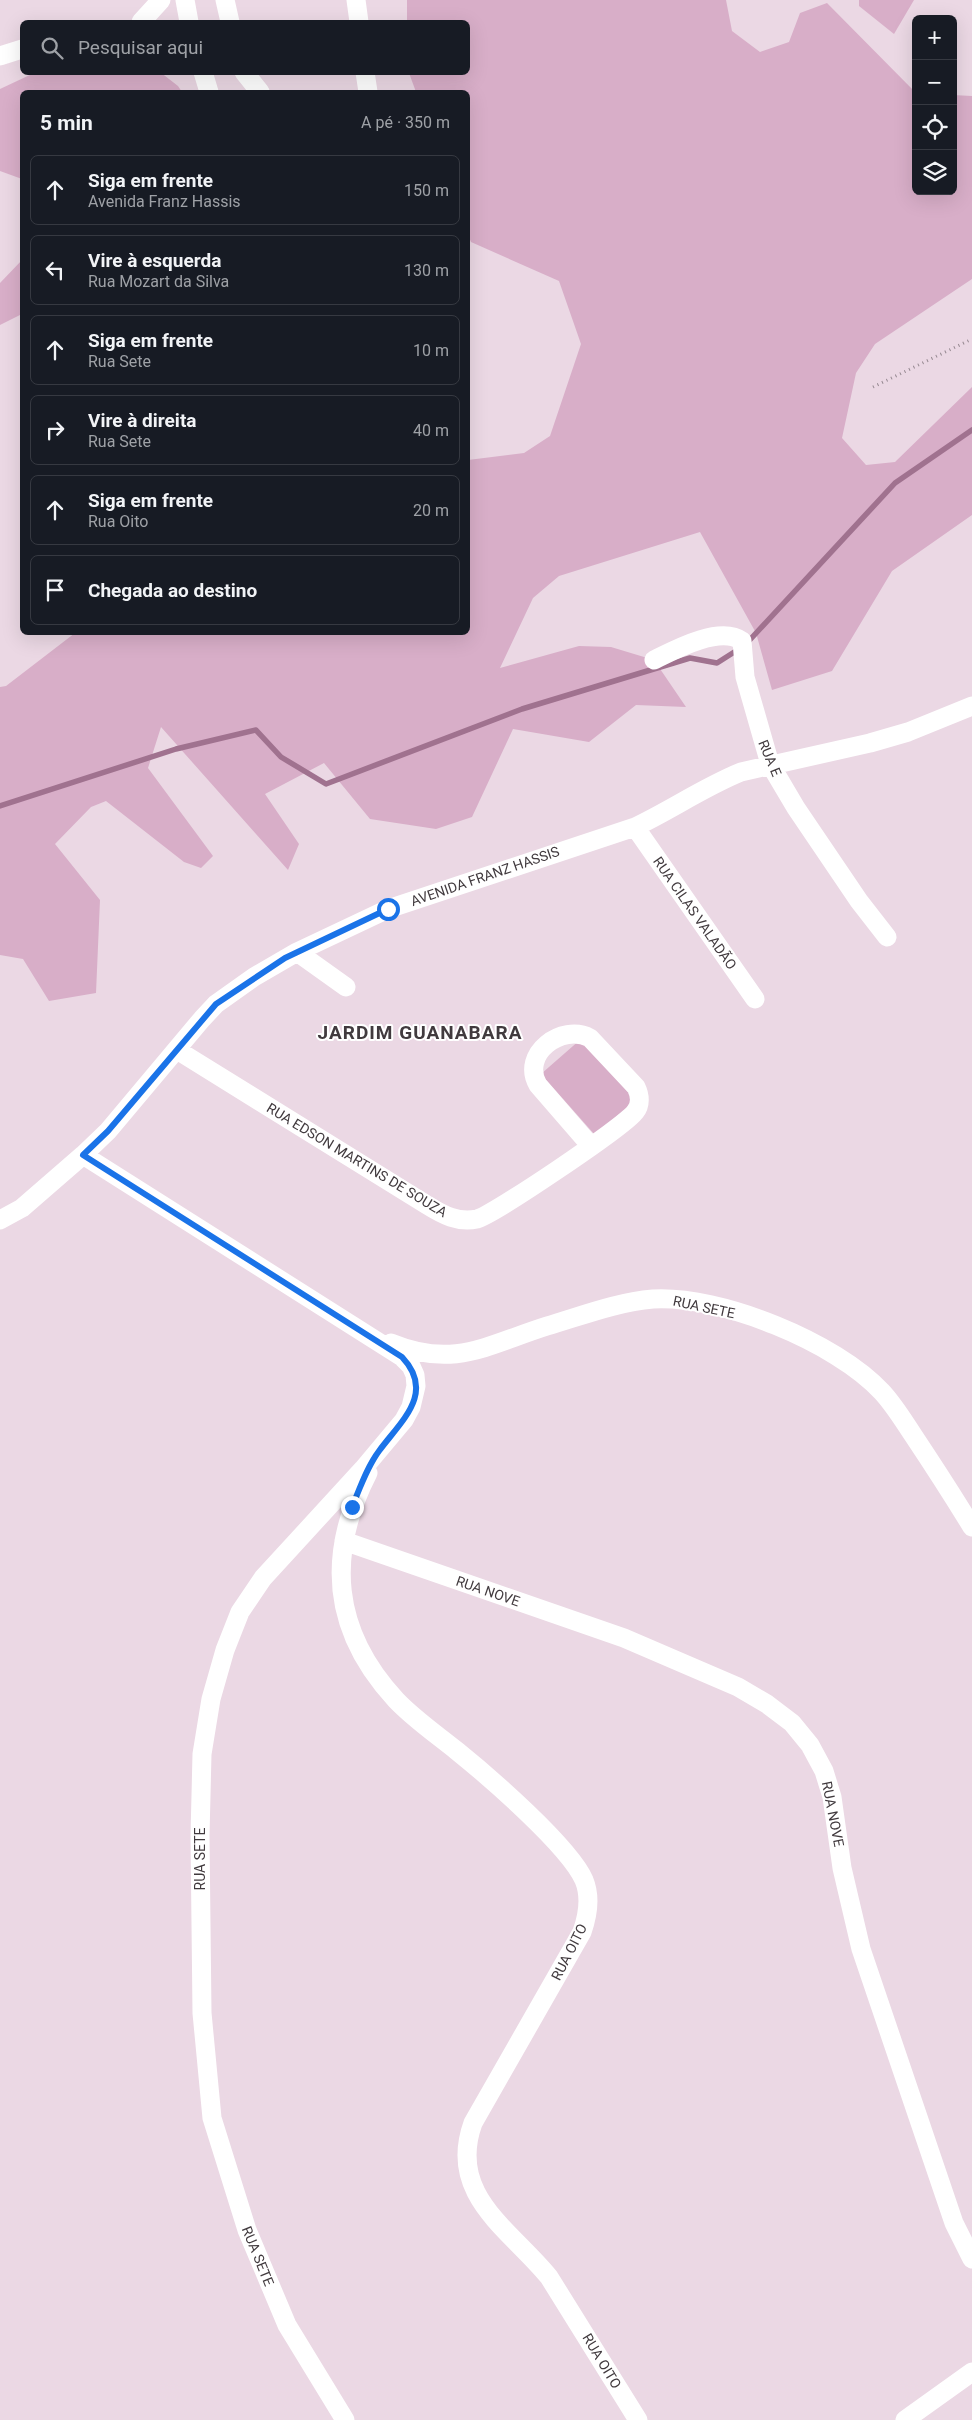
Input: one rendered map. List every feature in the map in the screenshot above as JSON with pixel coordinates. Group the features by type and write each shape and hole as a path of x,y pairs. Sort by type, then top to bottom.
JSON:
{"street":[{"path":"143,20 161,0"},
{"path":"185,0 190,20"},
{"path":"225,0 230,20"},
{"path":"356,0 359,20"},
{"path":"0,56 20,50"},
{"path":"204,75 208,90"},
{"path":"246,75 258,90"},
{"path":"366,75 368,90"},
{"name":"RUA E","path":"654,660 692,642 708,638 738,638 742,644 744,669 770,764 796,808 855,895 887,937"},
{"name":"AVENIDA FRANZ HASSIS","path":"0,1220 22,1208 108,1131 216,1004 254,977 297,952 388,909 635,827 724,779 770,764 870,743 908,732 972,706"},
{"name":"RUA CILAS VALADÃO","path":"635,827 755,999"},
{"path":"297,952 346,988"},
{"name":"RUA EDSON MARTINS DE SOUZA","path":"177,1050 427,1206 440,1213 460,1219 475,1219 491,1213 590,1145 631,1116 638,1109 640,1096 636,1087 590,1038 581,1034 566,1034 556,1037 541,1050 535,1061 535,1078 590,1145"},
{"path":"83,1155 356,1327"},
{"name":"RUA SETE","path":"356,1327 408,1349 444,1356 471,1352 606,1308 651,1299 692,1301 770,1323 825,1348 867,1377 895,1408 972,1527"},
{"name":"RUA SETE","path":"345,2420 287,2325 247,2230 212,2118 202,2013 200,1836 202,1754 211,1699 225,1650 240,1612 263,1578 378,1452 411,1407 416,1386 411,1366 402,1357 356,1327"},
{"name":"RUA OITO","path":"378,1452 352,1507 344,1541 341,1568 342,1600 354,1638 369,1667 396,1700 417,1720 458,1751 538,1825 568,1857 586,1884 588,1901 582,1932 473,2123 467,2146 468,2171 478,2199 515,2242 527,2252 549,2277 638,2420"},
{"name":"RUA NOVE","path":"344,1541 624,1638 738,1687 767,1704 792,1723 810,1745 824,1771 832,1797 842,1868 861,1949 954,2223 972,2259"},
{"path":"905,2420 972,2372"}],"path":[{"path":"873,387 972,338"}],"shaded area":[{"path":"407,0 726,0 732,31 760,52 789,42 800,13 827,3 912,89 912,195 957,195 957,95 972,96 972,279 875,344 856,373 842,438 866,465 895,462 972,387 972,515 892,571 832,671 772,690 756,633 700,532 559,576 533,598 500,668 579,646 611,647 654,660 686,707 636,705 589,742 513,729 472,817 436,829 370,819 324,763 265,794 299,844 288,870 161,727 148,768 213,856 201,868 184,862 106,801 91,807 55,844 100,900 96,993 49,1001 23,959 0,955 0,687 6,686 72,635 470,635 470,460 524,453 550,436 581,344 559,281 471,242 470,90 415,90 410,75 470,75 470,20 407,20"},
{"path":"859,0 914,0 894,34 859,6"},
{"path":"30,75 164,75 181,90 20,90 20,178 0,171 0,89"},
{"path":"20,262 20,315 0,325 0,283"},
{"path":"581,1039 635,1100 595,1135 541,1074"}],"waterway":[{"path":"746,644 895,483 972,430"},
{"path":"0,806 176,749 256,730 281,757 326,784 522,709 690,658 717,663 739,649"}],"district":[{"name":"JARDIM GUANABARA","path":"420,1032"}],"route":[{"path":"352,1507 378,1452 404,1420 411,1407 416,1386 411,1366 402,1357 83,1155 108,1131 216,1004 285,958 388,909"}]}
